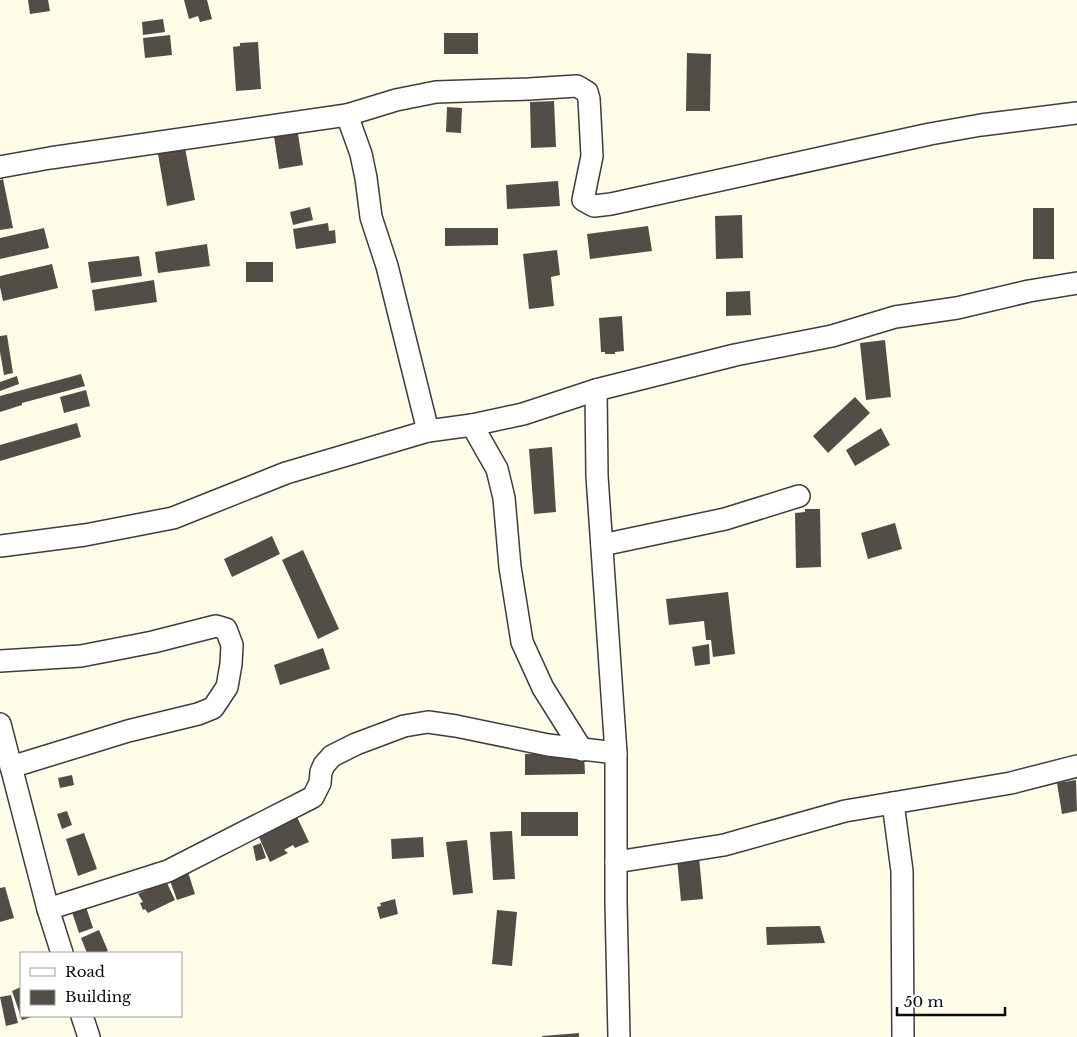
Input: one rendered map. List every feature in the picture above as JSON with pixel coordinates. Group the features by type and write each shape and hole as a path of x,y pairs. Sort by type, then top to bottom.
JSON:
{"street":[{"path":"0,167 60,156 347,116 396,100 436,92 577,86 587,92 589,99 592,156 583,200 594,206 689,188 930,134 981,125 1077,113"},
{"path":"347,116 361,154 366,178 370,218 390,276 428,430"},
{"path":"0,546 85,535 174,518 286,473 428,430 472,426 523,414 596,390 735,355 832,336 895,317 957,308 1029,291 1077,283"},
{"path":"596,390 597,476 616,754 616,862 620,1037"},
{"path":"472,426 497,469 504,498 510,567 522,642 543,688 582,750"},
{"path":"602,545 725,519 799,496"},
{"path":"0,661 81,656 153,642 216,626 226,629 232,645 231,664 226,687 213,708 198,714 128,731 11,767"},
{"path":"48,909 168,871 313,797 320,783 320,772 332,756 356,744 404,726 428,722 456,726 548,746 616,754"},
{"path":"0,724 48,909 62,952"},
{"path":"616,862 724,845 845,811 1011,783 1077,766"},
{"path":"893,803 902,871 903,1037"},
{"path":"82,1017 89,1037"}],"building":[{"path":"28,0 48,0 50,11 30,14"},
{"path":"184,0 207,0 212,19 200,22 198,16 189,19"},
{"path":"163,19 165,32 143,35 142,22"},
{"path":"444,33 478,33 478,54 444,54"},
{"path":"170,35 172,55 145,58 143,38"},
{"path":"258,42 261,89 236,91 233,47 240,46 240,43"},
{"path":"687,53 711,54 710,111 686,111"},
{"path":"554,101 556,147 531,148 530,102"},
{"path":"447,107 462,108 461,133 446,132"},
{"path":"297,128 303,165 279,169 273,130"},
{"path":"185,148 195,200 167,206 158,154"},
{"path":"3,179 13,228 0,230 0,180"},
{"path":"558,181 560,206 507,209 506,185"},
{"path":"310,207 313,220 293,225 290,212"},
{"path":"1033,208 1054,208 1054,259 1033,259"},
{"path":"742,215 743,258 716,259 715,216"},
{"path":"328,223 329,231 335,230 336,243 296,249 293,229"},
{"path":"648,226 652,251 590,259 587,234"},
{"path":"44,228 49,248 0,259 0,238"},
{"path":"445,228 498,228 498,245 445,246"},
{"path":"207,244 210,266 158,273 155,252"},
{"path":"557,250 560,275 551,277 554,306 529,309 523,254"},
{"path":"139,256 142,276 91,283 88,262"},
{"path":"246,262 273,262 273,282 246,282"},
{"path":"52,264 58,288 3,301 0,276"},
{"path":"154,280 157,302 95,311 92,290"},
{"path":"750,291 751,315 726,316 726,292"},
{"path":"622,316 624,351 615,352 615,354 601,352 599,318"},
{"path":"7,335 13,373 4,375 0,352 0,336"},
{"path":"885,340 891,397 866,400 860,343"},
{"path":"81,374 85,386 22,403 22,405 0,412 0,396"},
{"path":"17,376 19,384 0,391 0,382"},
{"path":"86,390 90,406 64,413 60,397"},
{"path":"855,397 870,413 828,453 813,436"},
{"path":"77,423 81,437 0,461 0,445"},
{"path":"881,428 890,445 855,466 846,450"},
{"path":"552,447 556,512 534,514 529,449"},
{"path":"805,509 820,509 821,567 796,568 795,513 805,512"},
{"path":"895,523 902,549 868,559 861,533"},
{"path":"272,536 280,554 232,577 224,559"},
{"path":"303,550 339,629 318,639 282,560"},
{"path":"728,592 735,654 713,657 711,640 706,640 704,621 669,625 666,599"},
{"path":"709,644 710,664 695,666 692,647"},
{"path":"323,648 330,669 280,685 274,665"},
{"path":"584,753 585,774 525,775 525,754"},
{"path":"72,775 74,785 60,788 58,778"},
{"path":"1076,780 1077,811 1062,814 1057,783"},
{"path":"67,811 72,825 62,829 57,814"},
{"path":"521,812 578,812 578,836 521,836"},
{"path":"297,817 309,842 295,848 293,845 284,850 288,853 270,862 258,835"},
{"path":"512,831 515,879 493,880 490,832"},
{"path":"84,833 97,869 78,876 66,839"},
{"path":"423,837 424,857 392,859 391,839"},
{"path":"467,840 473,893 453,895 446,842"},
{"path":"261,843 266,858 256,861 253,846"},
{"path":"699,857 703,899 681,901 677,859"},
{"path":"188,872 195,894 177,900 169,878"},
{"path":"166,881 175,900 148,913 145,909 143,910 140,903 143,902 138,894"},
{"path":"5,887 14,918 0,922 0,888"},
{"path":"83,898 93,928 79,933 69,903"},
{"path":"395,899 398,914 380,919 377,907 381,906 380,903"},
{"path":"497,910 517,912 512,966 492,964"},
{"path":"820,926 825,943 767,945 766,927"},
{"path":"99,930 108,951 87,952 81,938"},
{"path":"20,987 20,1014 12,991"},
{"path":"11,995 18,1023 6,1026 0,997"},
{"path":"21,1017 32,1017 22,1020"},
{"path":"579,1033 579,1037 542,1037 542,1036"}]}
